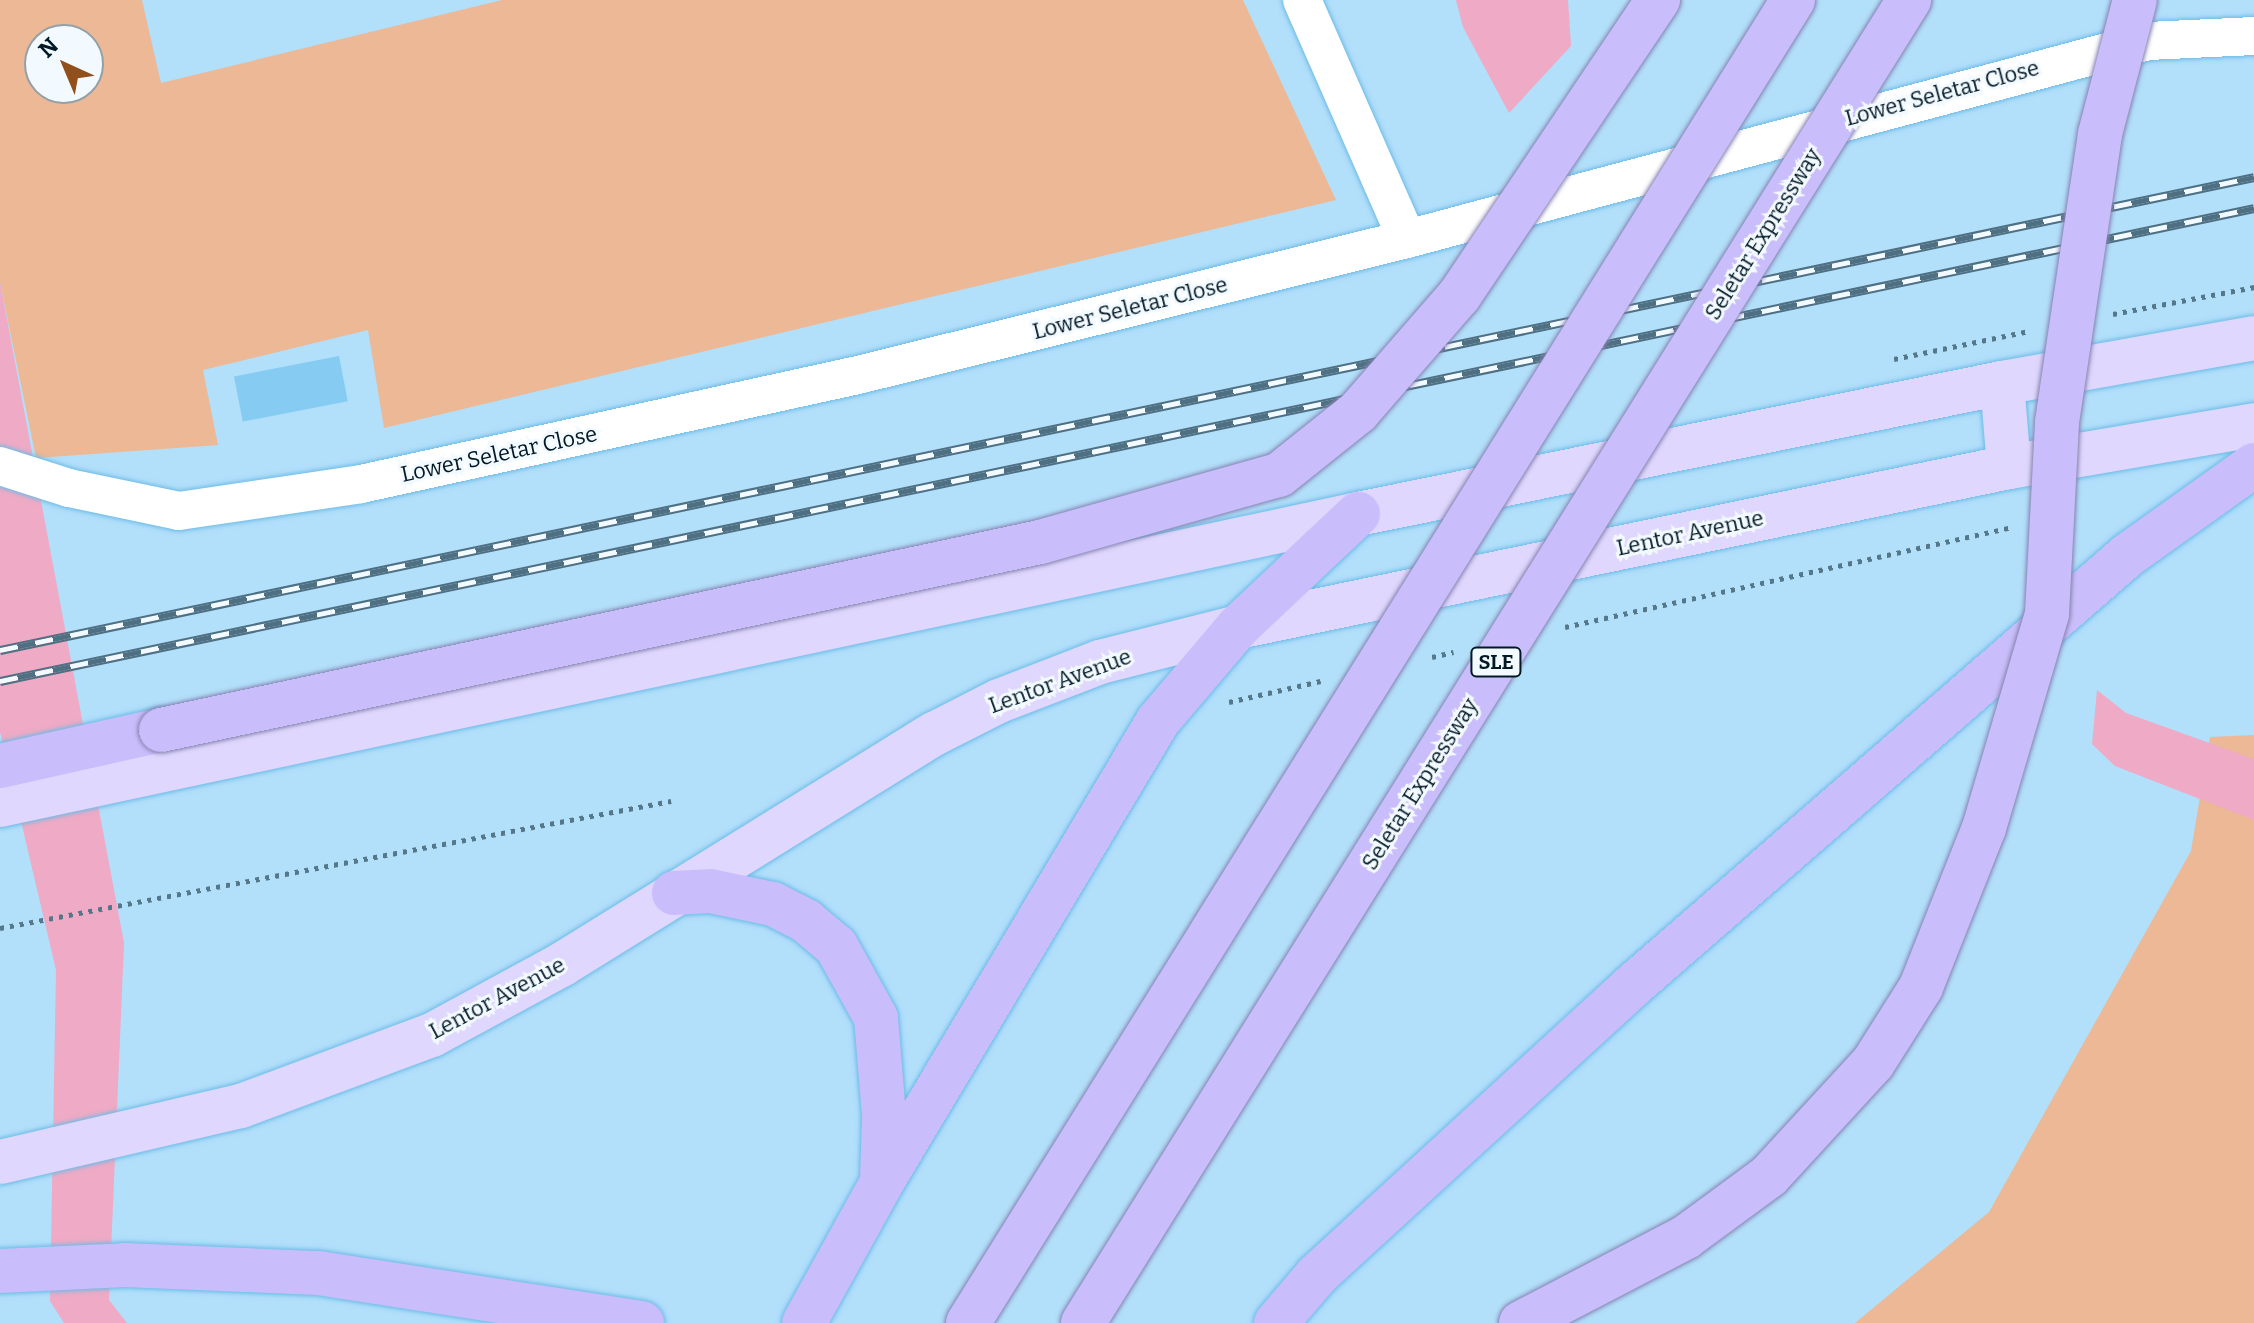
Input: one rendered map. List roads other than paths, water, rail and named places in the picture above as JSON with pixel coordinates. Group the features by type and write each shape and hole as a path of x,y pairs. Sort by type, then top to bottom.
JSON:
{"highway":[{"path":"0,766 1040,542 1279,475 1358,412 1459,296 1658,0"},
{"path":"968,1323 1793,0"},
{"name":"Seletar Expressway","path":"1083,1323 1909,0"},
{"path":"1521,1323 1686,1237 1769,1176 1873,1063 1921,987 1980,842 2047,614 2057,422 2100,134 2135,0"},
{"path":"1276,1323 1317,1275 1631,987 2128,555 2254,465"},
{"path":"804,1323 882,1182 1158,721 1238,627 1358,514"},
{"path":"674,893 710,891 773,904 806,921 836,946 876,1018 884,1116 882,1182"},
{"path":"0,1271 125,1265 287,1271 535,1303 642,1323"}],"main road":[{"path":"0,805 1358,514 2002,383 2254,338"},
{"path":"2002,383 2009,467"},
{"name":"Lentor Avenue","path":"10,1160 241,1106 369,1059 491,1006 934,734 999,701 1100,662 1238,627 2009,467 2254,425"}],"lane":[{"path":"1302,0 1407,239"},
{"name":"Lower Seletar Close","path":"0,466 47,481 179,511 361,484 858,375 1407,239 2148,41 2254,36"}],"railway":[{"path":"0,650 2254,177"},
{"path":"0,681 2254,208"}]}
